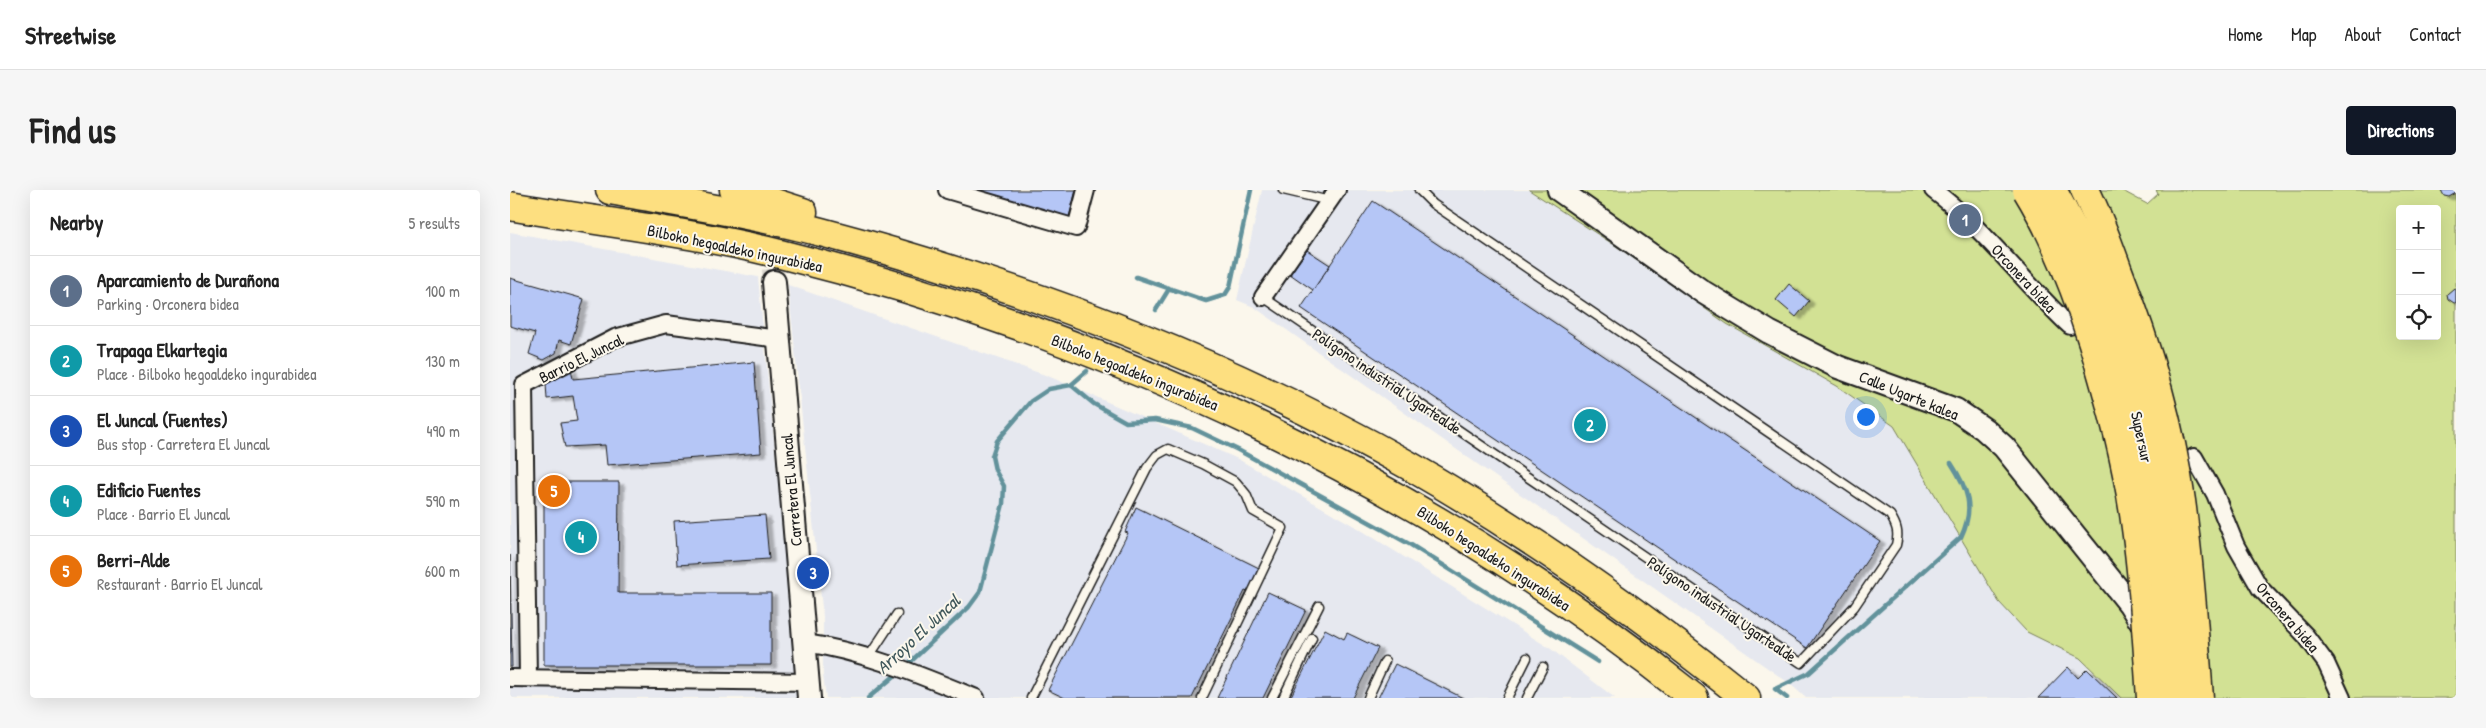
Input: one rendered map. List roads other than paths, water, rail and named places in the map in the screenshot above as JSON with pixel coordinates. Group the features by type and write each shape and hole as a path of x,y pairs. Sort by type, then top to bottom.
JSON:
{"highway":[{"name":"Bilboko hegoaldeko ingurabidea","path":"610,190 819,231 930,263 1037,298 1129,332 1274,396 1358,438 1481,508 1574,568 1675,642 1746,698"},
{"path":"734,190 812,214 930,263"},
{"path":"2027,190 2059,250 2085,318 2112,404 2136,526 2144,594 2151,698"},
{"name":"Supersur","path":"2052,190 2070,221 2107,312 2134,395 2157,513 2173,698"},
{"name":"Supersur","path":"2085,190 2096,211 2131,304 2158,388 2181,500 2192,598 2198,698"},
{"name":"Bilboko hegoaldeko ingurabidea","path":"510,206 747,248 831,267 1034,331 1160,380 1304,447 1419,509 1556,596 1632,650 1694,698"}],"street":[{"path":"947,190 1076,228 1086,190"},
{"name":"Calle Ugarte kalea","path":"1559,190 1703,292 1769,332 1838,367 1956,410 1984,429 2004,447 2129,602 2154,642 2186,674 2214,698"},
{"name":"Orconera bidea","path":"1933,190 1958,209 1981,231 2037,296 2070,326"},
{"name":"Polígono industrial Ugartealde","path":"1263,297 1334,196"},
{"name":"Carretera El Juncal","path":"774,282 808,690"},
{"name":"Barrio El Juncal","path":"528,678 524,385 615,338 666,324 779,339"},
{"name":"Orconera bidea","path":"2194,457 2215,494 2236,546 2260,588 2306,636 2326,663 2342,698"},
{"path":"805,643 828,646 868,658 976,698"},
{"path":"2186,674 2198,698"},
{"path":"510,678 808,690"}],"lane":[{"name":"Polígono industrial Ugartealde","path":"1283,190 1334,196"},
{"name":"Polígono industrial Ugartealde","path":"1263,297 1801,663 1854,607 1896,545 1898,535 1896,525 1890,515 1441,210 1419,190"},
{"path":"1031,698 1147,468 1157,455 1168,449 1204,464 1236,482 1246,494 1253,511 1283,528 1202,698"},
{"path":"1272,698 1319,606"},
{"path":"868,658 897,614"},
{"path":"1283,698 1312,638"},
{"path":"1507,698 1527,658"},
{"path":"1368,698 1385,662"},
{"path":"1528,698 1543,667"}],"waterway":[{"path":"1136,277 1206,301 1225,295 1230,287 1251,190"},
{"path":"1156,310 1169,289"},
{"name":"Arroyo El Juncal","path":"906,666 969,607 980,592 1003,504 1004,486 995,470 992,456 997,441 1031,401 1049,389 1071,385 1087,371"},
{"path":"1071,385 1094,404 1126,422 1155,420 1192,428 1238,450 1411,545 1598,662"},
{"path":"1787,698 1775,689 1809,673 1961,537 1968,517 1968,499 1962,481 1951,463"},
{"name":"Arroyo El Juncal","path":"868,698 898,673"}],"tunnel":[{"path":"768,203 774,282"}],"place":[{"name":"Aparcamiento de Durañona","path":"1965,220"},
{"name":"Trapaga Elkartegia","path":"1590,425"},
{"name":"Berri-Alde","path":"554,491"},
{"name":"Edificio Fuentes","path":"581,537"},
{"name":"El Juncal (Fuentes)","path":"813,573"}]}
